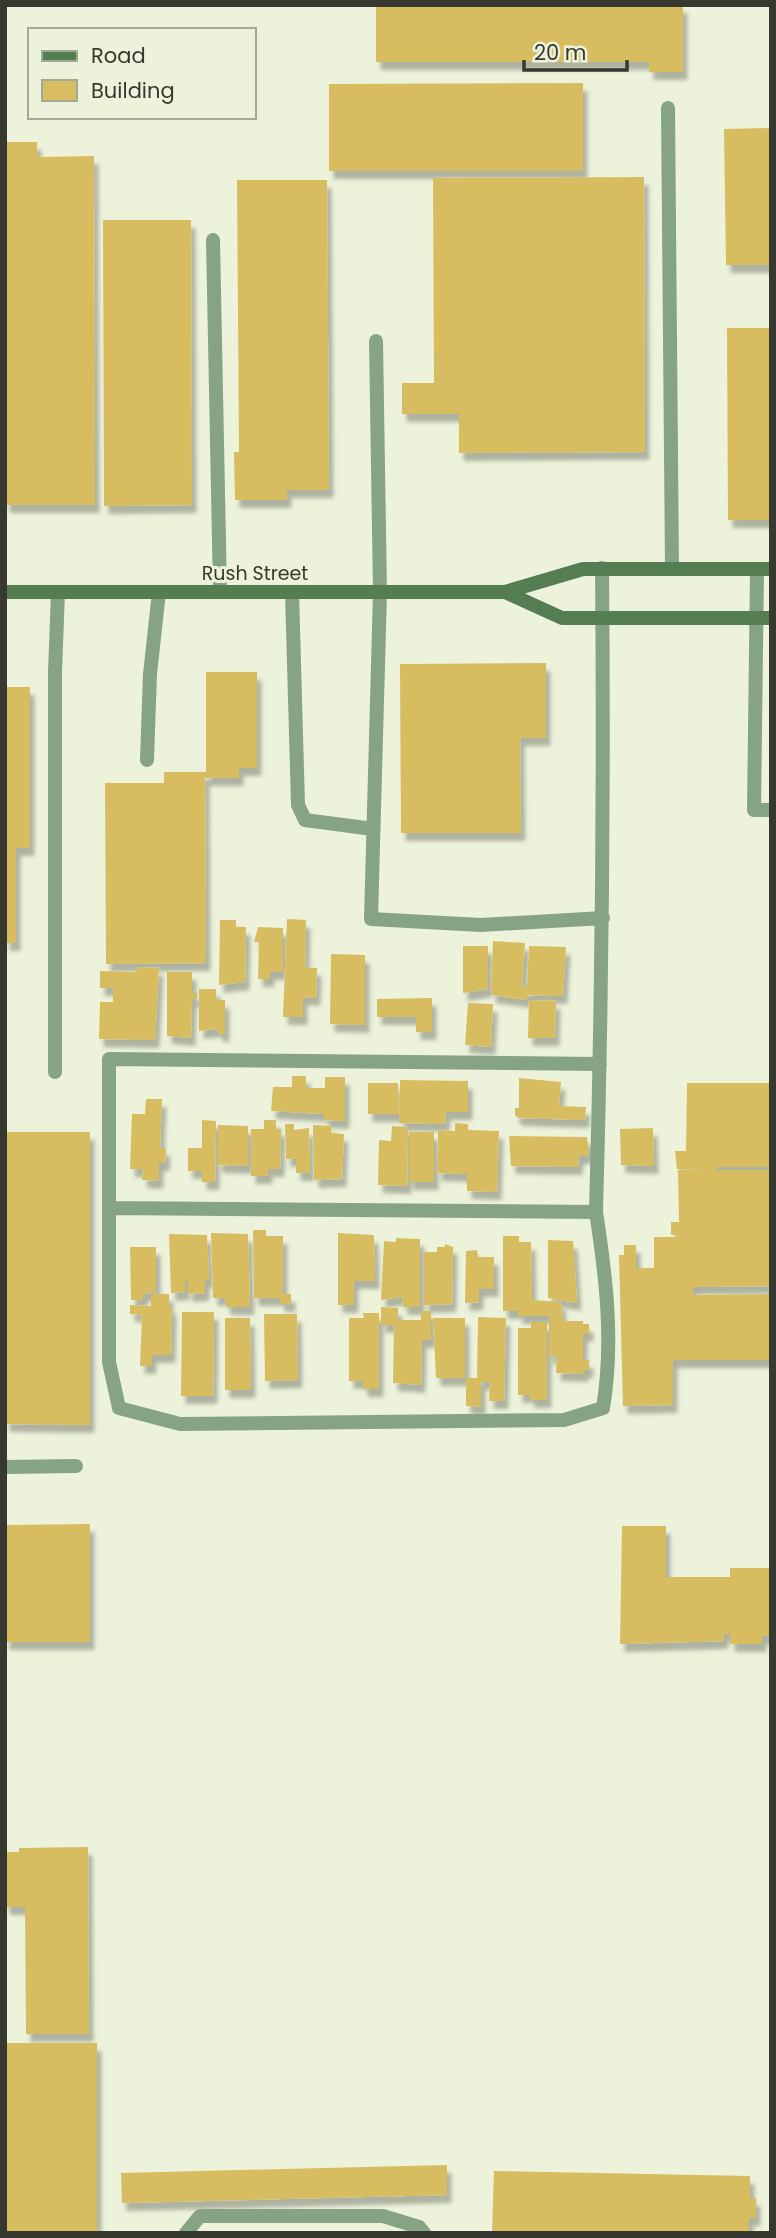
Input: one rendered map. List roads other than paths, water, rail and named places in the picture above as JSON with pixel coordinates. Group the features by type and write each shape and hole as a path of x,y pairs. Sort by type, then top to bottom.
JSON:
{"street":[{"name":"Rush Street","path":"5,592 505,592 583,569 764,570"},
{"name":"Rush Street","path":"505,592 562,618 771,618"}],"lane":[{"path":"668,108 672,569"},
{"path":"214,240 220,592"},
{"path":"376,341 380,592 371,919 481,925 603,918"},
{"path":"600,1064 110,1059 108,1362 119,1408 180,1424 564,1420 603,1408 609,1370 607,1278 596,1212 600,1064 603,918 602,568"},
{"path":"764,570 755,618 754,810 771,810"},
{"path":"55,1072 55,672 58,592"},
{"path":"147,760 150,674 159,592"},
{"path":"292,592 298,805 304,820 373,829"},
{"path":"110,1208 596,1212"},
{"path":"5,1468 76,1466"},
{"path":"186,2233 200,2216 383,2216 419,2227 424,2233"}]}
